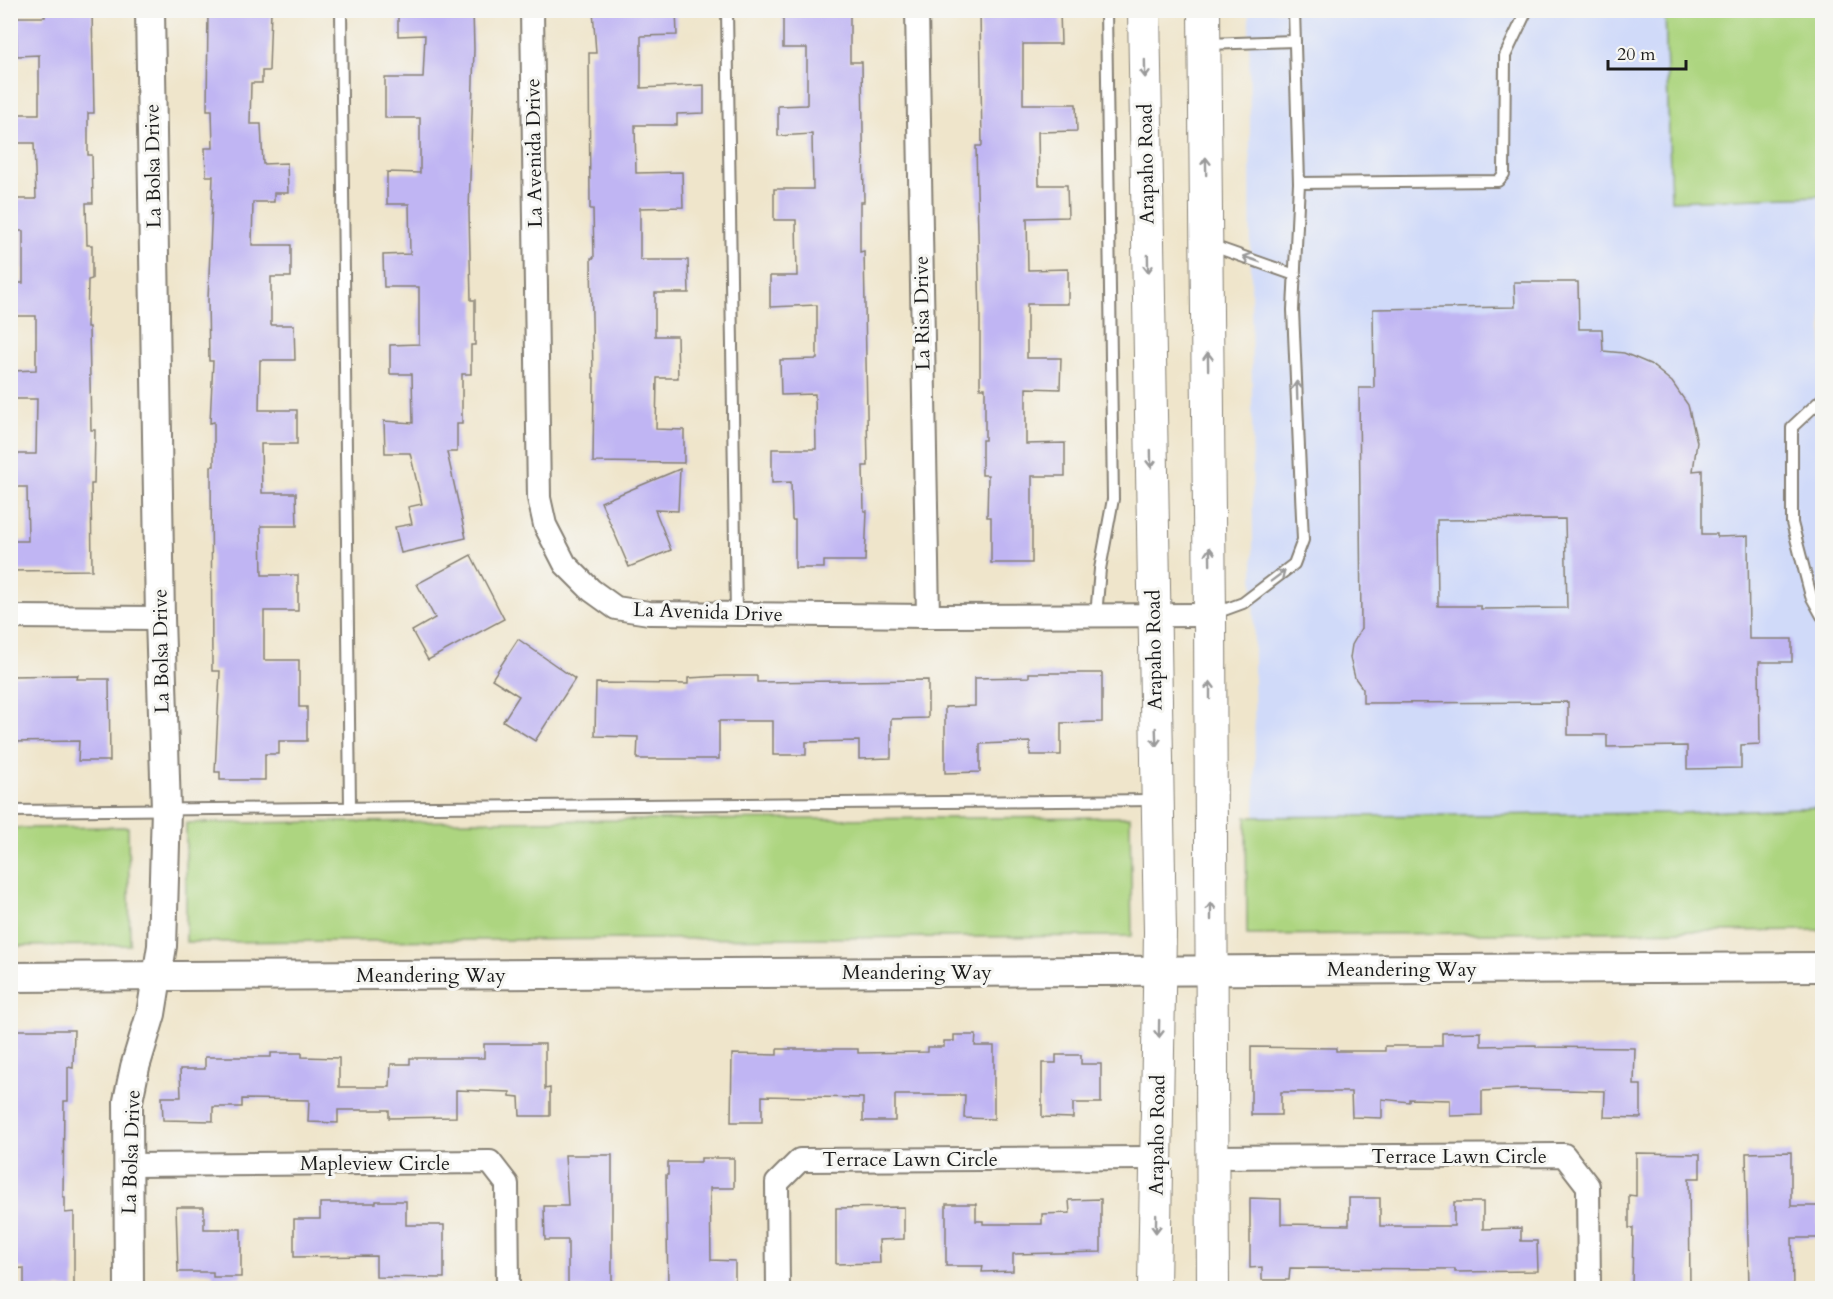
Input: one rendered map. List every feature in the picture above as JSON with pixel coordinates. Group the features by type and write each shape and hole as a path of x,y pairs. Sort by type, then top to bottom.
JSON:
{"main road":[{"name":"Arapaho Road","path":"1144,10 1160,970 1154,1288"},
{"path":"1204,10 1213,1288"}],"street":[{"name":"La Bolsa Drive","path":"129,1288 128,1101 135,1067 150,1017 162,946 166,809 160,618 150,10"},
{"name":"La Avenida Drive","path":"532,10 539,498 545,525 565,564 591,591 616,608 649,613 928,616 1210,615"},
{"name":"La Risa Drive","path":"917,10 928,616"},
{"path":"10,617 160,618"},
{"name":"Meandering Way","path":"10,976 1822,967"},
{"name":"Terrace Lawn Circle","path":"1212,1157 1564,1155 1588,1186 1589,1288"},
{"name":"Terrace Lawn Circle","path":"778,1288 777,1183 800,1160 1157,1158"},
{"name":"Mapleview Circle","path":"128,1165 490,1162 507,1184 508,1288"}],"lane":[{"path":"341,10 350,807"},
{"path":"728,10 736,614"},
{"path":"1096,616 1100,569 1113,499 1106,10"},
{"path":"1210,615 1243,603 1294,564 1303,540 1293,310 1299,183 1294,10"},
{"path":"1299,183 1498,181 1504,174 1505,56 1527,10"},
{"path":"1205,44 1295,41"},
{"path":"1207,244 1295,275"},
{"path":"1822,399 1792,427 1792,523 1811,596 1822,616"},
{"path":"10,811 1158,800"}],"shaded area":[{"path":"1249,11 1822,11 1822,922 1256,920"}],"green space":[{"path":"1665,11 1822,11 1822,196 1671,201"},
{"path":"1822,807 1822,930 1247,935 1246,817 1680,813"},
{"path":"1130,817 1132,936 186,942 186,823"},
{"path":"128,827 130,945 11,946 11,828"}],"building":[{"path":"45,10 92,10 94,113 88,113 88,155 92,155 93,203 86,203 87,245 92,245 92,279 88,280 87,327 89,327 91,430 95,430 94,484 91,484 92,570 10,571 10,541 28,541 27,487 10,487 10,454 36,454 37,399 12,399 12,371 36,370 36,316 10,316 10,283 23,283 23,231 10,231 10,199 36,199 34,143 15,143 15,114 39,114 39,55 17,56 16,17 45,17"},
{"path":"208,10 271,10 269,71 262,71 262,83 251,83 250,124 261,124 263,164 287,163 288,193 274,193 274,202 253,202 252,245 291,245 291,277 271,277 271,325 294,325 295,360 260,360 259,410 297,410 297,444 261,444 262,493 296,493 297,526 261,526 262,575 298,575 298,611 264,611 264,660 299,660 299,707 307,707 307,741 279,741 279,754 265,754 265,780 220,780 220,772 215,772 220,671 212,671 211,466 214,466 214,422 210,423 213,361 209,361 208,300 213,176 206,176 205,148 213,148 212,110 207,110"},
{"path":"398,10 473,10 474,49 469,212 471,300 475,300 475,345 471,345 471,374 462,374 462,424 457,424 457,452 447,452 466,538 401,553 395,527 412,524 408,507 422,504 410,453 385,453 384,421 413,423 412,374 390,374 390,345 419,344 419,287 384,287 383,255 410,254 409,204 387,204 387,172 420,173 420,118 385,118 385,78 423,78 425,35 398,36"},
{"path":"593,10 676,10 677,35 641,36 641,88 704,85 704,113 677,114 677,125 635,125 636,173 682,172 683,207 640,208 640,260 688,260 689,293 655,293 655,336 677,336 678,378 657,378 656,429 684,430 684,463 593,462 594,378 591,258 594,258 593,209 590,209 589,53 596,53"},
{"path":"817,10 850,10 850,62 862,62 864,202 860,202 860,252 864,251 868,466 863,466 864,511 867,511 865,561 824,561 824,568 795,568 795,520 792,520 791,482 772,483 772,449 816,449 815,394 781,395 780,360 817,359 817,305 770,307 770,276 797,276 796,220 774,220 774,189 813,189 812,134 778,136 778,106 807,105 807,48 783,48 783,15 818,15"},
{"path":"980,10 1060,11 1061,44 1023,44 1023,104 1076,104 1077,131 1038,132 1039,185 1067,185 1068,217 1027,218 1028,270 1068,269 1068,304 1027,304 1027,358 1061,358 1060,389 1026,388 1026,444 1065,443 1065,476 1032,476 1032,563 991,563 991,517 987,517 988,475 982,475 985,388 980,388 976,146 982,146"},
{"path":"1514,282 1578,282 1579,329 1602,329 1603,351 1624,353 1650,364 1672,382 1688,405 1697,442 1693,471 1702,470 1702,534 1717,534 1717,537 1748,536 1749,639 1792,639 1792,662 1759,662 1760,744 1741,745 1741,768 1687,769 1687,746 1607,747 1607,735 1568,735 1568,702 1363,703 1363,689 1355,678 1350,658 1352,645 1361,629 1359,388 1374,388 1373,309 1515,307","holes":["1565,519 1567,608 1481,609 1481,606 1438,606 1437,520"]},
{"path":"680,469 678,511 655,510 671,550 629,567 601,502"},
{"path":"471,555 504,619 428,660 412,631 435,618 417,584"},
{"path":"518,639 575,679 535,741 503,721 519,696 492,679"},
{"path":"1029,673 1102,673 1102,722 1061,723 1061,755 1030,755 1030,742 980,744 980,772 945,773 945,707 975,706 975,678 1029,677"},
{"path":"78,675 77,679 109,679 110,761 78,761 79,741 10,742 10,676"},
{"path":"757,676 757,682 928,680 928,718 891,719 891,758 859,759 859,741 806,742 806,755 773,755 773,721 719,721 719,759 637,759 638,737 595,736 596,683 688,684 688,678"},
{"path":"11,1030 74,1030 73,1068 68,1067 68,1101 64,1101 63,1197 65,1197 65,1213 74,1212 74,1288 24,1288 24,1268 10,1269 13,1186 10,1186"},
{"path":"1481,1032 1481,1046 1635,1048 1634,1085 1641,1085 1641,1118 1604,1117 1605,1091 1521,1089 1482,1091 1482,1115 1450,1116 1450,1100 1409,1099 1409,1102 1382,1099 1382,1118 1352,1117 1351,1092 1281,1092 1281,1115 1251,1115 1251,1047 1385,1051 1385,1046 1442,1046 1442,1033"},
{"path":"954,1035 976,1035 975,1046 994,1046 994,1119 964,1118 965,1095 895,1095 895,1121 863,1121 863,1098 762,1096 762,1122 731,1122 732,1054 777,1055 777,1049 858,1049 858,1053 928,1052 928,1047 944,1047 944,1041 954,1041"},
{"path":"484,1044 545,1044 545,1089 550,1088 550,1116 520,1116 519,1097 510,1096 510,1092 456,1090 456,1117 389,1118 389,1110 338,1110 338,1123 308,1122 309,1100 242,1099 242,1107 213,1107 213,1121 163,1120 162,1097 181,1097 180,1069 205,1069 205,1057 271,1057 271,1053 302,1053 302,1057 339,1058 339,1087 390,1087 391,1064 410,1064 410,1058 484,1058"},
{"path":"1056,1055 1081,1055 1081,1064 1101,1064 1101,1103 1073,1103 1073,1118 1042,1117 1042,1063 1056,1063"},
{"path":"1791,1152 1791,1206 1818,1206 1818,1238 1792,1238 1793,1288 1749,1288 1746,1153"},
{"path":"1636,1153 1700,1154 1700,1178 1689,1178 1690,1288 1632,1288 1633,1228 1629,1228 1629,1195 1636,1196"},
{"path":"565,1155 612,1155 612,1288 568,1288 568,1240 545,1240 544,1206 568,1206"},
{"path":"701,1158 734,1158 734,1188 710,1188 711,1260 735,1261 735,1288 668,1288 666,1175 668,1175 668,1162 701,1162"},
{"path":"1250,1198 1281,1199 1281,1224 1349,1225 1349,1198 1380,1198 1380,1226 1454,1226 1454,1202 1483,1202 1483,1229 1521,1228 1521,1241 1537,1241 1538,1271 1455,1272 1455,1269 1290,1268 1289,1280 1262,1280 1262,1267 1250,1268"},
{"path":"1101,1199 1101,1252 1013,1254 1013,1271 982,1272 983,1266 946,1266 946,1204 976,1204 976,1221 983,1221 983,1224 1042,1224 1042,1214 1070,1213 1069,1200"},
{"path":"376,1201 406,1201 406,1225 444,1225 444,1278 376,1277 376,1256 294,1257 294,1219 320,1219 320,1203 376,1203"},
{"path":"176,1207 204,1207 204,1229 241,1229 241,1277 213,1277 213,1272 178,1272"},
{"path":"904,1207 904,1239 879,1240 880,1263 836,1264 836,1208"}]}
